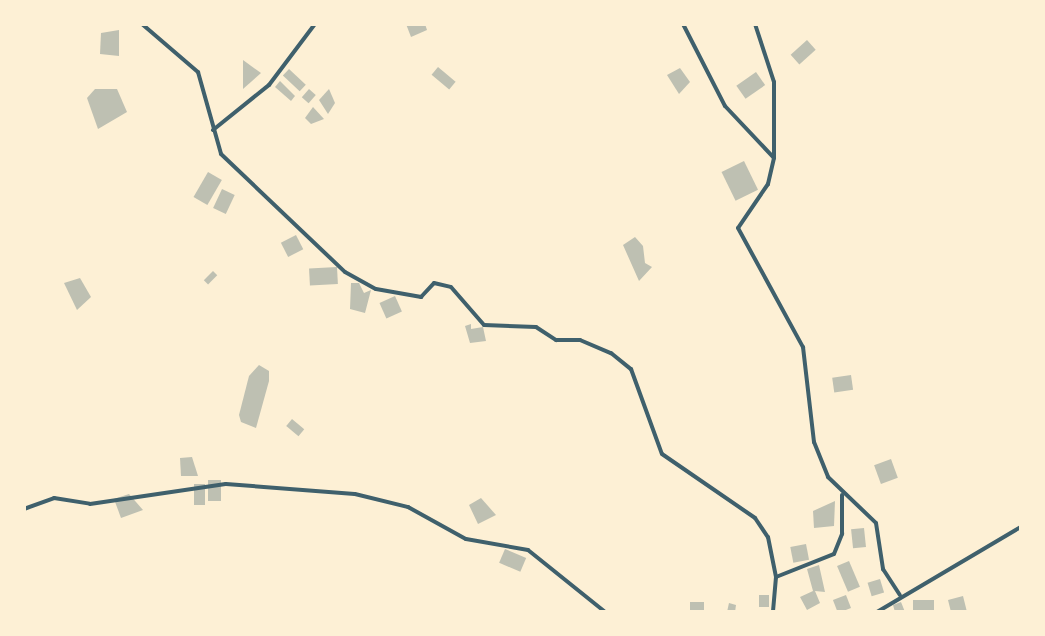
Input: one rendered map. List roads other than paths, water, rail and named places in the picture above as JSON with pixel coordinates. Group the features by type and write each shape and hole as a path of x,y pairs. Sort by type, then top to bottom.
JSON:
{"street":[{"path":"142,24 198,72 221,154 250,186 345,272 376,289 421,297 434,283 452,286 484,325 536,327 556,339 580,340 610,353 631,369 662,454 755,518 768,537 776,577 773,612"},
{"path":"213,130 269,85 315,24"},
{"path":"683,24 725,106 774,158"},
{"path":"755,24 774,82 774,158 768,184 738,228 803,347 814,442 842,495 842,534 834,554 776,577"},
{"path":"24,509 41,507 54,498 90,504 226,484 355,494 408,507 466,539 528,550 605,612"},
{"path":"842,495 854,498 876,523 883,569 900,595"},
{"path":"877,612 900,595 1021,527"}]}
